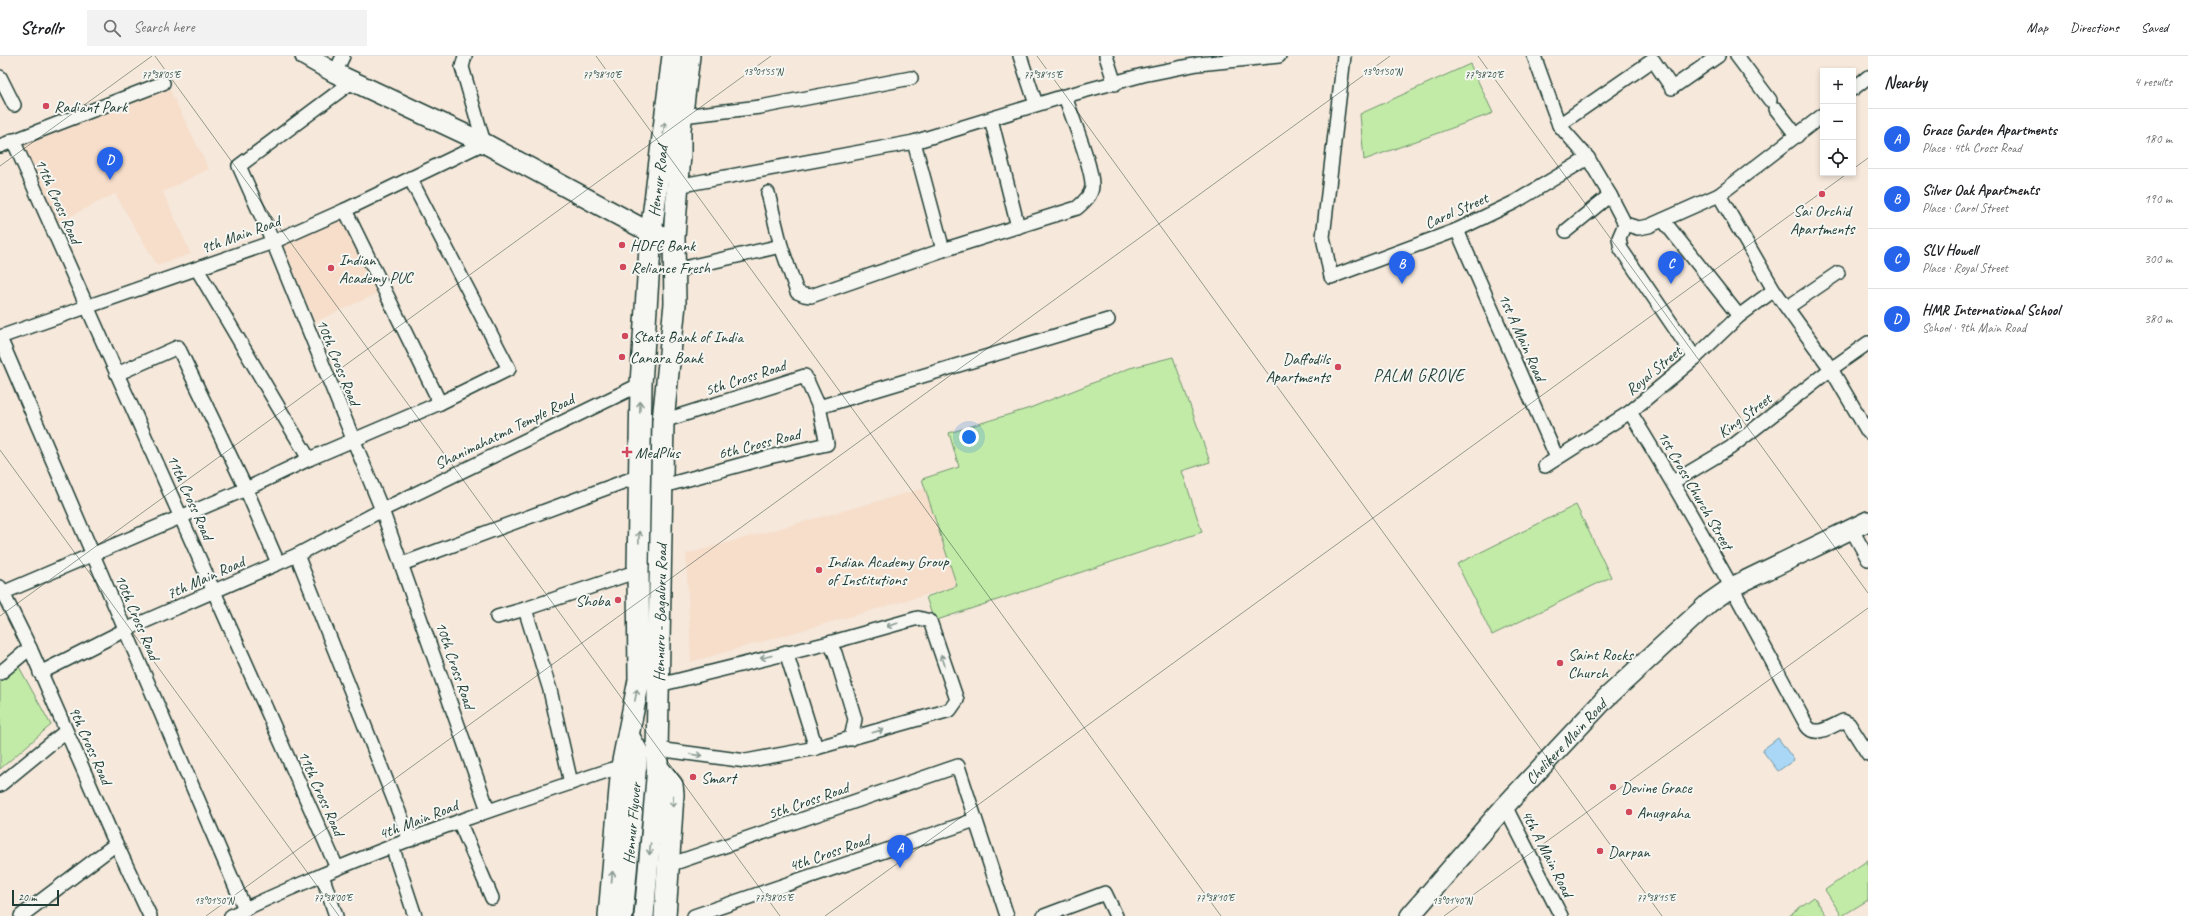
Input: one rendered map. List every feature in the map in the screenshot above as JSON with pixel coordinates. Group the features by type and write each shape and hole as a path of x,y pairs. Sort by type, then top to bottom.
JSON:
{"main road":[{"name":"Hennur Road","path":"648,306 651,233 673,56"},
{"path":"674,238 682,116 689,56"},
{"name":"Hennuru - Bagaluru Road","path":"657,758 663,421 675,304 674,238"},
{"name":"Hennuru - Bagaluru Road","path":"609,916 622,766 639,680 638,571 641,384 648,306"},
{"path":"657,758 672,785 669,865 665,916"}],"street":[{"path":"306,56 334,74 484,142 651,233 674,238"},
{"path":"334,74 343,56"},
{"path":"465,56 462,67 484,142"},
{"path":"1020,56 1036,104"},
{"path":"1106,56 1115,84"},
{"path":"677,186 914,142 1036,104 1115,84 1197,60 1279,56"},
{"name":"Carol Street","path":"1344,56 1323,237 1331,277 1457,230 1515,202 1588,158"},
{"path":"1534,56 1560,125 1588,158 1625,224 1638,228 1663,220 1719,195 1797,136 1820,117"},
{"path":"1560,125 1653,60 1672,88 1718,56"},
{"path":"1737,56 1797,136"},
{"path":"0,77 14,105"},
{"path":"1856,87 1868,77"},
{"path":"682,116 760,107 911,78"},
{"name":"10th Cross Road","path":"353,82 239,166 273,242 382,510 488,810"},
{"path":"0,146 163,83"},
{"path":"768,193 780,246 798,292 811,296 943,250 1077,208 1087,199 1092,186 1090,170 1065,96"},
{"path":"991,118 1018,227"},
{"name":"11th Cross Road","path":"13,140 337,868"},
{"name":"9th Main Road","path":"0,337 273,242 346,210 484,142"},
{"path":"914,142 943,250"},
{"path":"1,591 93,555 246,489 309,459 440,403 509,369 410,178"},
{"path":"1566,231 1610,195"},
{"path":"1719,195 1774,290 1788,307 1831,369 1868,432"},
{"path":"346,210 440,403"},
{"path":"1663,220 1739,316"},
{"path":"1625,224 1619,238 1621,248 1694,358"},
{"name":"1st A Main Road","path":"1457,230 1557,458"},
{"path":"674,270 780,246"},
{"path":"197,269 309,459"},
{"path":"1788,307 1838,273"},
{"name":"Royal Street","path":"1545,466 1630,412 1694,358 1739,316 1774,290"},
{"path":"819,407 1108,320"},
{"name":"10th Cross Road","path":"0,337 245,909"},
{"name":"King Street","path":"1673,482 1730,448 1831,369 1868,343"},
{"path":"117,374 178,347 246,489 278,563"},
{"name":"5th Cross Road","path":"663,421 805,376 819,407"},
{"name":"Shanimahatma Temple Road","path":"382,510 641,384"},
{"name":"6th Cross Road","path":"663,486 769,457 827,444 819,407"},
{"name":"1st Cross Church Street","path":"1630,412 1673,482 1732,587 1809,730 1817,732 1843,721 1849,724 1868,754"},
{"path":"402,564 639,476"},
{"name":"7th Main Road","path":"40,673 125,630 297,555 382,510"},
{"path":"1860,525 1868,559"},
{"name":"Chelikere Main Road","path":"1410,916 1504,806 1605,699 1709,603 1732,587 1860,525"},
{"path":"297,555 410,840"},
{"path":"497,617 638,571"},
{"name":"9th Cross Road","path":"1,591 30,648 116,844 150,916"},
{"path":"525,609 550,690 571,783"},
{"path":"657,758 746,761 816,748 950,710 957,700 930,621 918,618 829,643 786,652 659,685"},
{"path":"829,643 835,653 855,720 851,738"},
{"path":"0,673 30,648"},
{"path":"786,652 816,748"},
{"path":"0,784 66,731"},
{"name":"Hennur Flyover","path":"623,916 638,751 628,733"},
{"name":"Hennur Flyover","path":"644,916 654,810 657,758"},
{"name":"4th Main Road","path":"231,916 337,868 392,846 488,810 622,766"},
{"name":"5th Cross Road","path":"669,865 958,766 975,820"},
{"name":"4th A Main Road","path":"1504,806 1561,916"},
{"path":"975,820 1007,916"},
{"name":"4th Cross Road","path":"694,916 975,820"},
{"path":"459,821 492,898"},
{"path":"21,916 116,844"},
{"path":"392,846 415,916"},
{"path":"322,875 336,916"},
{"path":"1044,916 1105,893 1116,916"}],"shaded area":[{"path":"167,84 209,169 163,192 191,254 157,265 115,194 55,224 19,146"},
{"name":"Indian Academy PUC","path":"344,218 381,292 315,322 283,245"},
{"name":"Indian Academy Group of Institutions","path":"925,488 957,586 691,662 686,554"}],"green space":[{"path":"1470,64 1493,113 1364,160 1360,114"},
{"path":"1173,357 1210,462 1182,471 1202,532 934,621 926,597 957,586 922,479 959,467 949,433 1030,408 1130,368"},
{"path":"1576,505 1611,577 1492,635 1457,564"},
{"path":"18,665 51,725 0,769 0,680"},
{"path":"1868,860 1868,900 1842,916 1825,890"},
{"path":"1814,897 1827,916 1788,916"}],"water":[{"path":"1778,738 1794,760 1778,771 1762,750"}],"place":[{"name":"Radiant Park","path":"46,106"},
{"name":"HMR International School","path":"110,180"},
{"name":"Sai Orchid Apartments","path":"1822,194"},
{"name":"HDFC Bank","path":"622,245"},
{"name":"Reliance Fresh","path":"623,267"},
{"name":"Indian Academy PUC","path":"331,268"},
{"name":"Silver Oak Apartments","path":"1402,284"},
{"name":"SLV Howell","path":"1671,284"},
{"name":"State Bank of India","path":"625,336"},
{"name":"Canara Bank","path":"622,357"},
{"name":"Daffodils Apartments","path":"1338,367"},
{"name":"MedPlus","path":"627,452"},
{"name":"Indian Academy Group of Institutions","path":"819,570"},
{"name":"Shoba","path":"618,600"},
{"name":"Saint Rocks Church","path":"1560,663"},
{"name":"Smart","path":"693,777"},
{"name":"Devine Grace","path":"1613,787"},
{"name":"Anugraha","path":"1629,812"},
{"name":"Darpan","path":"1600,851"},
{"name":"Grace Garden Apartments","path":"900,868"}],"district":[{"name":"PALM GROVE","path":"1419,375"}]}
